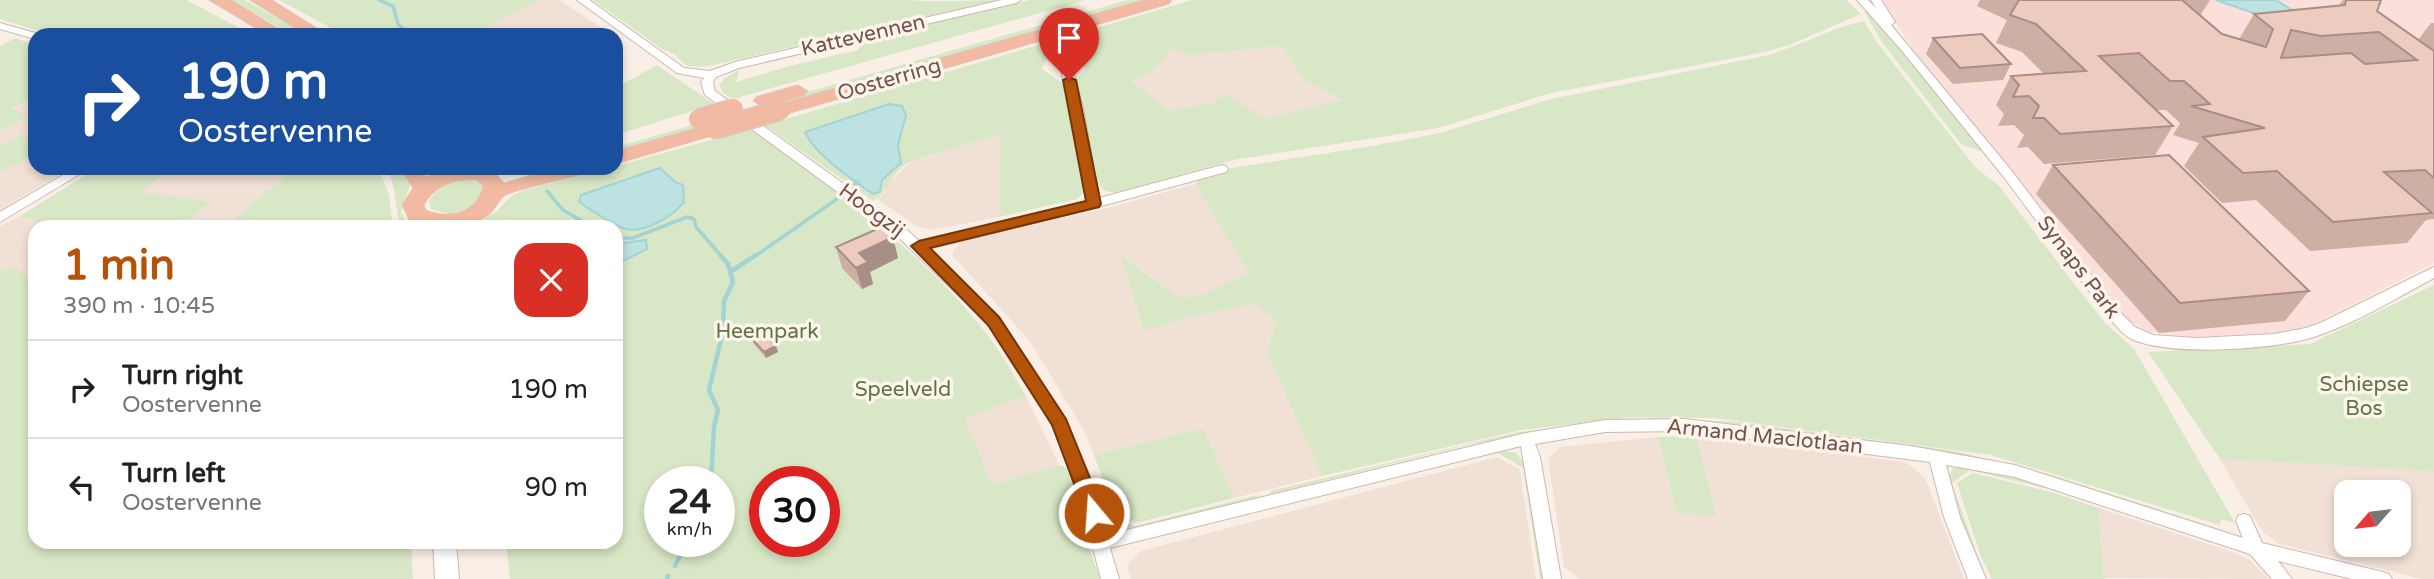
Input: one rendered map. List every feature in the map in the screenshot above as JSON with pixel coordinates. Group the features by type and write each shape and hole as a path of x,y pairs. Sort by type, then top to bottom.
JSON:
{"highway":[{"path":"218,0 268,28"},
{"path":"259,0 307,28"},
{"name":"Oosterring","path":"623,155 707,124 1114,0"},
{"name":"Oosterring","path":"771,105 1163,0"},
{"name":"Oosterring","path":"623,142 707,124"},
{"path":"414,175 424,189"},
{"path":"423,220 413,210 415,200 440,175"},
{"path":"468,220 489,202 493,177 512,175"}],"main road":[{"path":"445,549 447,579"}],"street":[{"path":"582,0 621,28"},
{"name":"Kattevennen","path":"711,75 736,65 1016,0"},
{"name":"Synaps Park","path":"1862,0 1907,50 2012,179 2108,307 2139,340 2190,343 2291,337 2337,322 2434,272"},
{"name":"Synaps Park","path":"1876,0 1907,50"},
{"path":"0,26 28,34"},
{"path":"623,29 681,71 711,75"},
{"path":"1066,67 1077,108 1094,204"},
{"name":"Hoogzij","path":"711,75 707,82 709,92 919,246 994,321 1060,423 1083,479 1111,579"},
{"path":"919,246 1094,204 1222,169"},
{"path":"0,218 72,175"},
{"name":"Armand Maclotlaan","path":"1101,543 1526,439 1605,426 1684,425 1936,456 2015,471 2256,549 2383,579"},
{"path":"1526,439 1532,457 1552,579"},
{"path":"1936,456 1952,517 1978,579"},
{"path":"2244,521 2256,549 2283,579"}],"shaded area":[{"path":"543,0 559,0 603,28 480,28"},
{"path":"1881,0 2434,0 2434,263 2310,326 2292,332 2192,337 2151,332 2130,322 2107,296 1914,51"},
{"path":"1284,46 1303,79 1343,100 1266,119 1226,94 1212,103 1169,111 1132,81 1146,75 1168,49 1192,55"},
{"path":"28,102 28,139 20,135 0,146 0,131 27,117 12,110"},
{"path":"1002,134 999,217 932,230 916,226 877,199 883,194 886,185 911,162"},
{"path":"28,157 28,175 58,175 0,210 0,172"},
{"path":"165,175 287,175 233,220 189,220 210,203 140,192"},
{"path":"1195,184 1250,273 1196,297 1177,296 1122,255 1142,331 1196,315 1256,304 1276,320 1267,353 1322,476 1234,498 1203,428 1094,455 1085,432 1029,340 953,256 953,251 963,240 1107,208"},
{"path":"20,216 32,220 28,220 28,277 13,266 0,272 0,226"},
{"path":"1026,396 1059,465 992,486 965,418"},
{"path":"1696,436 1905,462 1925,478 1964,579 1580,579 1564,567 1548,459 1560,447 1658,437 1676,513 1717,515"},
{"path":"1497,457 1520,470 1536,579 1131,579 1127,565 1141,551"},
{"path":"2220,459 2434,471 2434,579 2422,579 2279,544 2265,534"},
{"path":"2099,508 2230,551 2250,560 2268,579 2103,578"}],"green space":[{"path":"0,0 186,0 240,28 29,28 0,19"},
{"path":"231,0 245,0 295,28 280,28"},
{"path":"279,0 543,0 482,28 331,28"},
{"path":"593,0 1000,0 704,67 687,66 674,54 662,49"},
{"path":"1030,0 1086,0 733,99 723,93 719,85 739,70 736,82 858,50 864,38"},
{"path":"1128,0 1148,0 623,152 623,145"},
{"path":"1192,0 1846,0 1861,14 1789,45 1760,53 1551,93 1438,128 1233,160 1116,193 1105,191 1098,183 1076,80 1086,69 1068,57 1053,56 1047,58 1042,69 1065,85 1085,191 1077,199 999,217 1001,134 905,165 873,201 765,125","holes":["1283,46 1303,79 1342,100 1266,119 1226,94 1212,103 1169,111 1132,81 1146,75 1168,55 1169,49 1192,55","900,133 890,174 882,180 858,182 849,178 810,143"]},
{"path":"1869,11 1983,152 1962,145 1881,41 1865,12"},
{"path":"1864,21 1878,44 1976,168 1999,186 2103,321 2134,349 2235,523 2221,519 2220,525 1991,455 1715,418 1631,417 1521,430 1322,476 1267,353 1276,320 1256,304 1196,315 1143,331 1121,255 1177,296 1196,297 1249,273 1195,184 1203,176 1232,168 1440,133 1551,99 1769,55"},
{"path":"15,38 28,43 28,101 12,109 28,117 0,131 0,46"},
{"path":"657,65 714,104 623,133 623,84"},
{"name":"Heempark","path":"751,129 815,176 908,251 964,306 994,344 1026,396 965,418 992,485 1059,465 1069,469 1081,496 1092,543 1088,545 1100,579 510,579 507,549 623,549 623,220 482,220 497,211 510,197 524,190 581,175 623,175 623,164"},
{"path":"20,135 28,139 28,158 0,172 0,146"},
{"path":"86,175 164,175 141,192 211,202 189,220 32,220 20,216"},
{"path":"287,175 381,175 389,195 392,220 233,220"},
{"path":"390,175 403,175 410,185 401,212 405,220 399,220"},
{"path":"465,180 479,182 486,188 474,207 449,214 431,209 429,201 436,192 449,184"},
{"path":"13,266 28,276 28,549 411,549 413,579 0,579 0,272"},
{"name":"Schiepse Bos","path":"2434,285 2434,471 2220,459 2148,352 2310,344"},
{"path":"1653,418 1738,422 1955,451 2049,474 2232,533 1998,462 1900,445 1718,422 1661,420 1524,434 1462,446 1271,494 1270,491 1518,432"},
{"path":"1203,428 1234,498 1136,523 1105,512 1099,495 1108,493 1094,455"},
{"path":"1696,436 1717,516 1676,513 1658,437"},
{"path":"1501,450 1516,453 1527,465 1543,579 1540,579 1523,468 1498,453 1448,463"},
{"path":"1959,466 1998,472 2130,514 2049,489 1970,470 1952,483 1985,577 1969,543 1948,479 1953,468"},
{"path":"1973,473 2054,493 2099,508 2103,577 2106,579 1992,579 1981,557 1957,483"},
{"path":"1257,495 1257,498 1131,530 1114,524 1107,516 1135,526"}],"water":[{"path":"2216,0 2276,0 2292,10 2271,19"},
{"path":"889,104 902,106 906,115 898,145 901,163 882,180 880,192 873,194 826,158 805,132"},
{"path":"660,168 675,182 683,185 684,202 666,218 634,230 623,228 623,220 607,220 579,202 581,195"},
{"path":"646,240 647,249 623,261 623,243"}],"building":[{"path":"2019,0 2182,0 2222,34 2266,47 2273,29 2254,14 2345,5 2346,0 2381,0 2377,11 2434,51 2434,178 2425,170 2384,172 2432,213 2333,222 2277,171 2243,173 2203,137 2265,128 2191,106 2210,104 2184,81 2170,81 2139,53 2099,56 2173,126 2060,134 2044,118 2033,118 2039,106 2029,96 2013,97 2019,85 2011,76 2086,71 2036,24 2010,15","holes":["2291,30 2321,36 2379,32 2417,60 2365,64 2351,53 2281,58"]},
{"path":"1982,34 2011,64 1960,68 1933,38"},
{"path":"2169,155 2309,291 2180,303 2053,165"},
{"path":"884,226 893,237 859,253 868,262 856,268 836,247"},
{"path":"764,333 776,346 764,352 752,339"}],"waterway":[{"path":"379,0 393,6 398,24 402,28"},
{"path":"854,185 858,182"},
{"path":"547,191 563,210 580,220"},
{"path":"754,257 837,199"},
{"path":"623,238 633,238 687,217 694,219 696,227 722,257"},
{"path":"720,255 728,264 730,272"},
{"path":"730,272 756,255"},
{"path":"712,466 714,427 718,410 709,390 723,331 724,301 733,282 730,272"},
{"path":"675,566 679,557"}],"route":[{"path":"1069,80 1077,108 1094,204 919,246 994,321 1060,423 1094,513"}],"park label":[{"name":"Speelveld","path":"903,389"}]}
